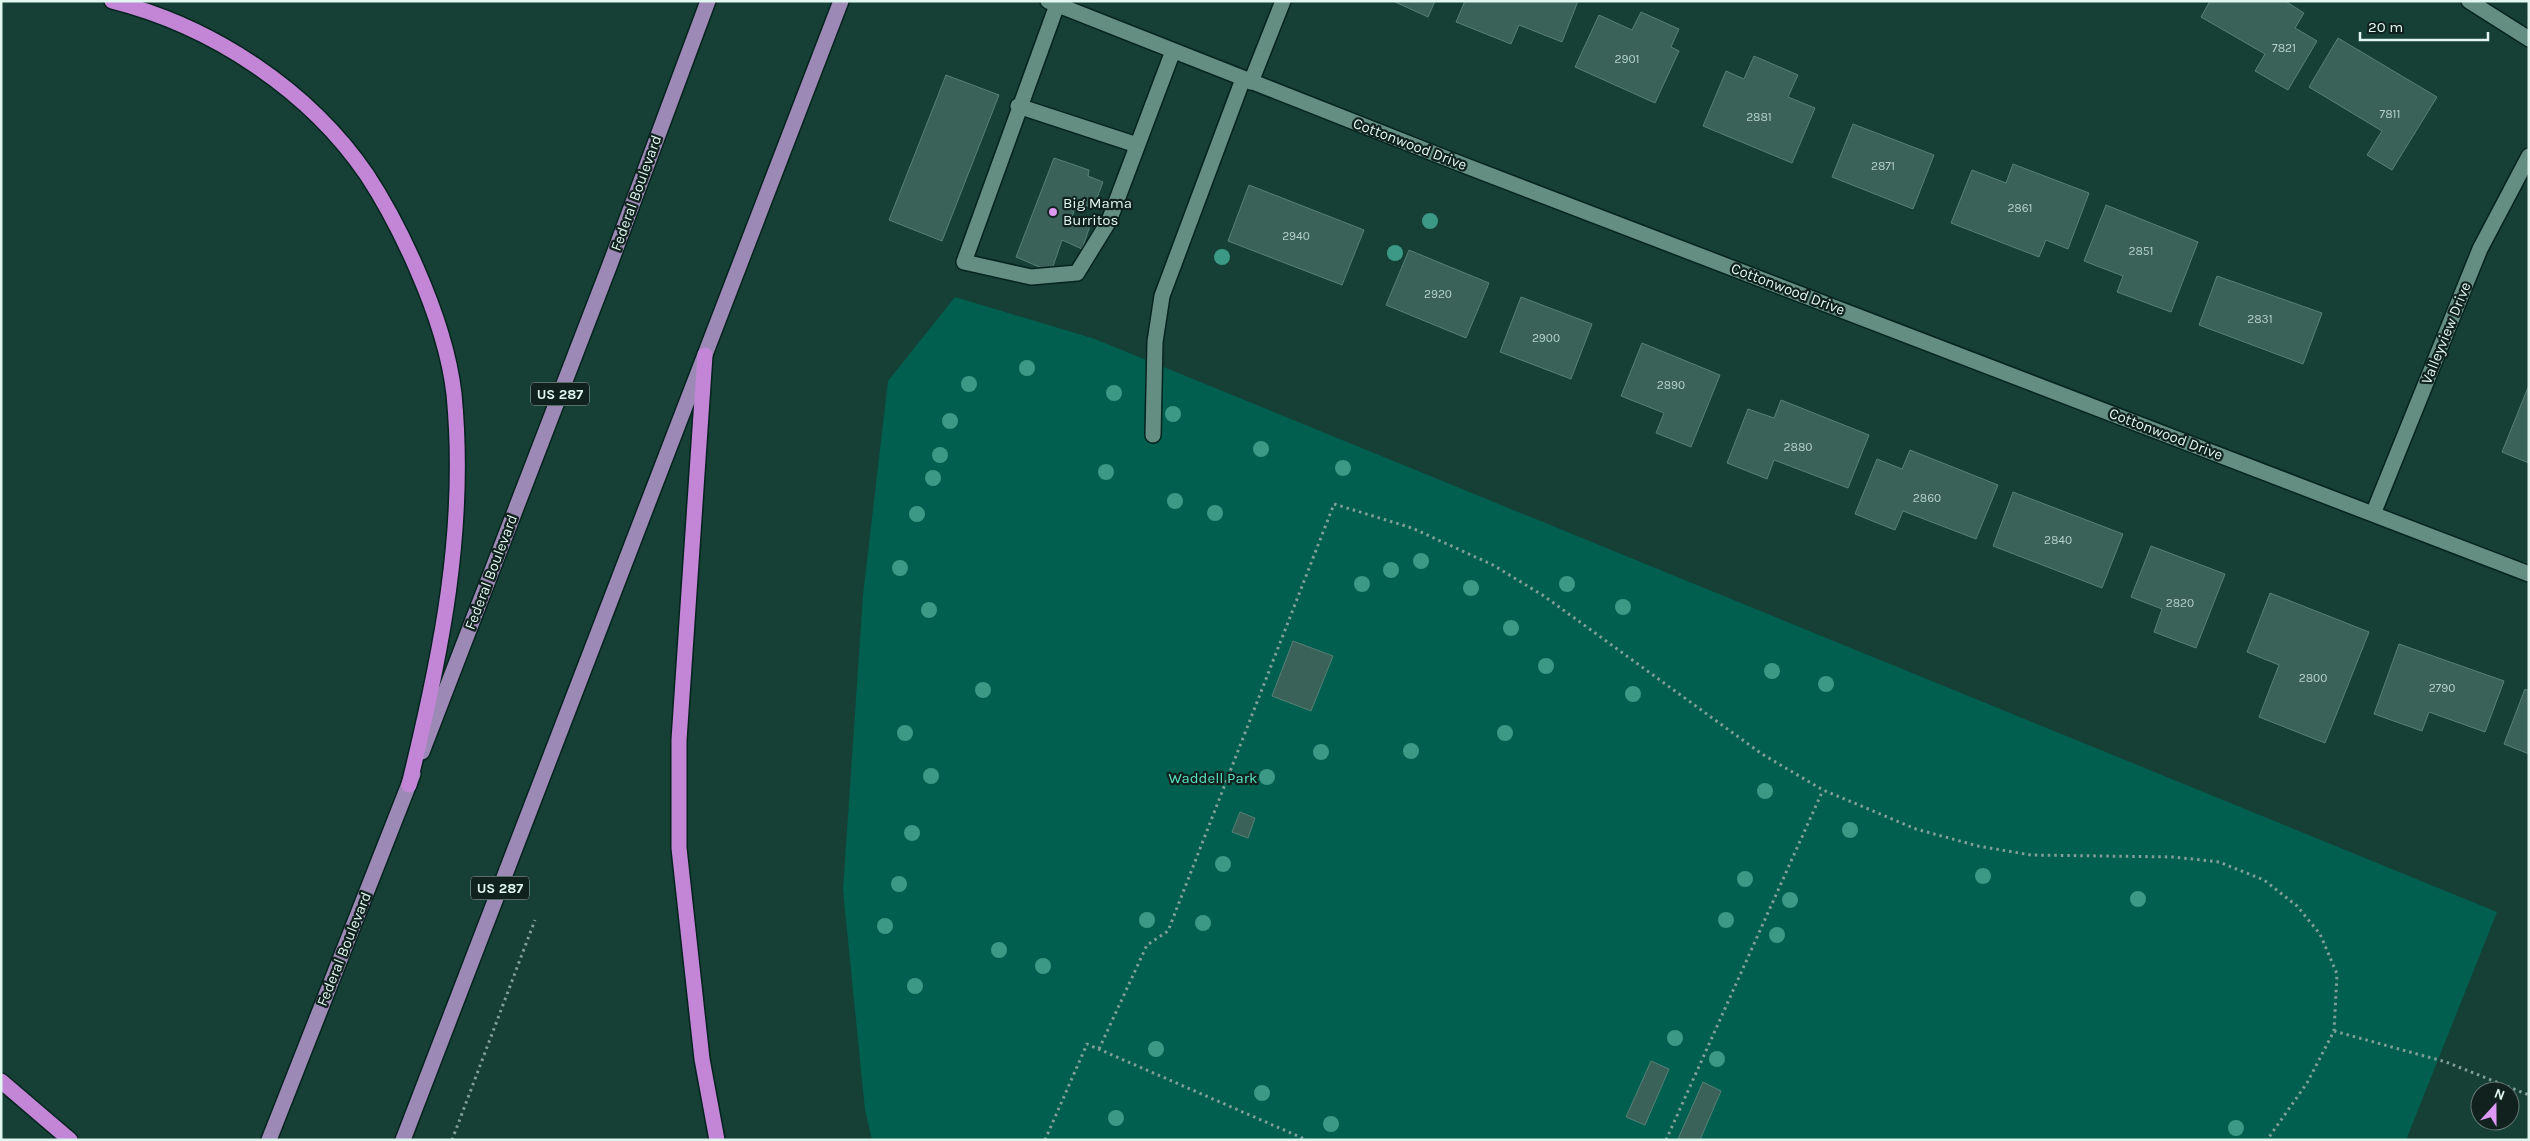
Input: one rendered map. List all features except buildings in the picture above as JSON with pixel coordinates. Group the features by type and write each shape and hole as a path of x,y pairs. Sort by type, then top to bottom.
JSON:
{"highway":[{"path":"112,1 132,6 204,35 260,69 316,114 366,174 398,228 429,296 446,350 454,394 456,517 452,578 431,694 409,785"},
{"path":"705,356 679,740 679,848 702,1059 717,1140"},
{"path":"1,1081 70,1140"}],"main road":[{"name":"Federal Boulevard","path":"269,1140 409,785 605,276 708,1"},
{"name":"US 287","path":"404,1138 841,1"}],"street":[{"path":"1153,435 1155,342 1162,296 1247,80 1283,1"},
{"path":"2469,1 2529,39"},
{"path":"1052,3 964,262 1031,277 1077,273 1109,222 1174,51"},
{"name":"Cottonwood Drive","path":"1052,3 1247,80 2529,574"},
{"path":"1018,106 1137,145"},
{"name":"Valleyview Drive","path":"2373,514 2480,249 2529,156"}],"path":[{"path":"1099,1049 1147,945 1168,931 1334,504 1412,528 1493,565 1544,596 1762,754 1823,790 1916,829 1978,846 2031,855 2183,858 2219,862 2264,880 2297,906 2320,934 2337,974 2334,1031 2307,1083 2266,1140"},
{"path":"1666,1140 1823,790"},
{"path":"452,1140 535,920"},
{"path":"2334,1031 2446,1062 2529,1095"},
{"path":"1045,1140 1087,1044 1307,1140"}],"green space":[{"name":"Waddell Park","path":"955,297 1095,339 2497,912 2406,1140 872,1140 865,1110 843,890 863,595 888,381"}],"place":[{"name":"Big Mama Burritos","path":"1053,212"}]}
